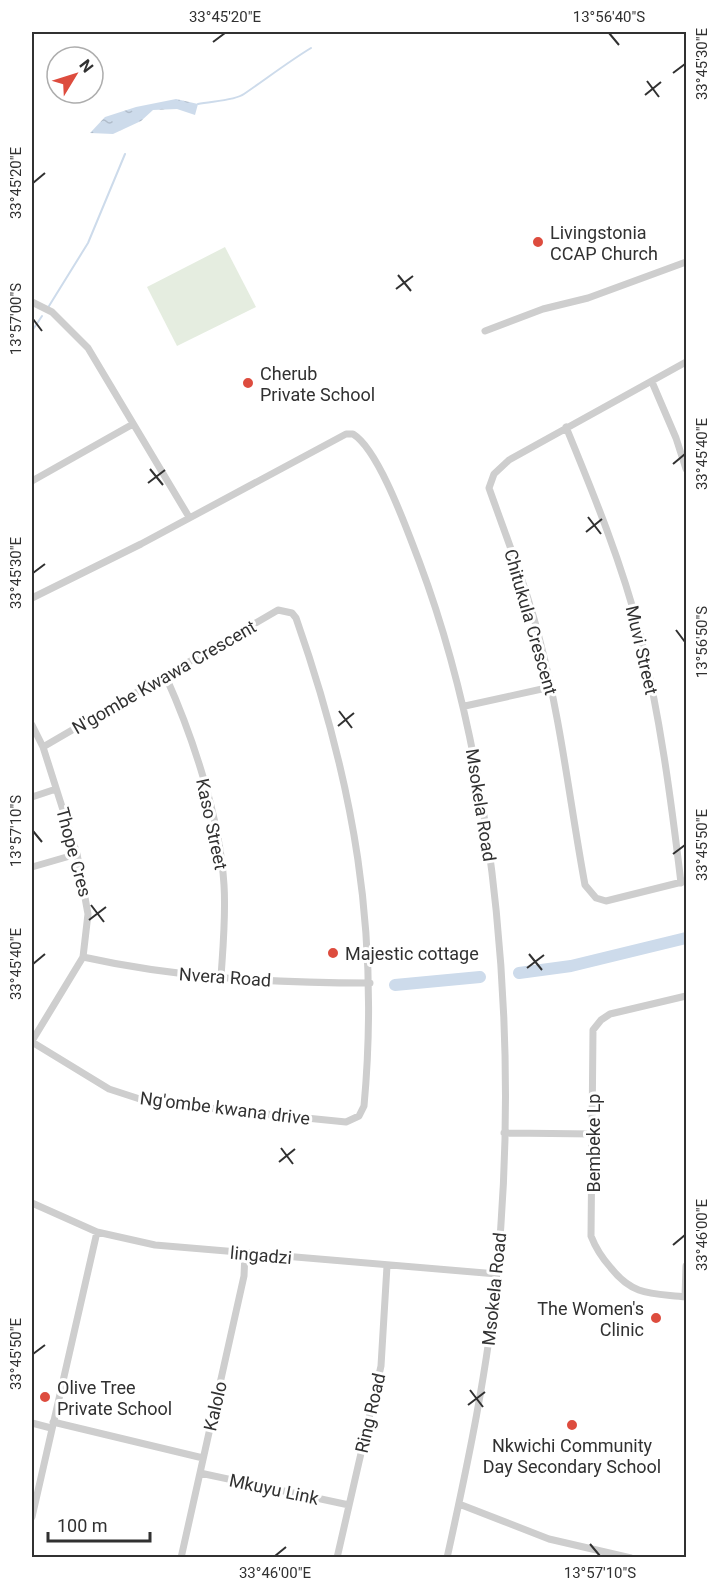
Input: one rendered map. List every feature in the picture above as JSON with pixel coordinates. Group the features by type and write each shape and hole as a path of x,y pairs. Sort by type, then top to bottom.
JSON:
{"street":[{"path":"485,331 543,309 588,298 687,262"},
{"path":"32,302 52,312 88,348 189,517"},
{"name":"Chitukula Crescent","path":"684,882 606,901 596,898 587,890 551,687 526,593 489,488 494,474 509,460 687,362"},
{"path":"652,382 687,469"},
{"path":"32,481 133,424"},
{"name":"Muvi Street","path":"566,427 604,525 639,632 666,766 684,882"},
{"name":"Msokela Road","path":"32,598 189,517 337,436 353,434 361,439 391,493 443,628 465,706 491,872 504,1043 503,1203 497,1274 485,1372 447,1557"},
{"name":"N'gombe Kwawa Crescent","path":"43,747 278,610 286,610 296,618 322,691 346,789 362,880 370,983"},
{"name":"Kaso Street","path":"166,677 204,784 219,847 224,885 221,977"},
{"path":"465,706 551,687"},
{"name":"Thope Cres","path":"32,725 43,747 77,854 88,899 83,957 32,1042"},
{"path":"32,797 56,789"},
{"path":"32,867 77,854"},
{"name":"Nvera Road","path":"83,957 154,972 306,983 370,983"},
{"name":"Ng'ombe kwana drive","path":"32,1042 109,1089 149,1102 346,1122 359,1116 364,1106 370,983"},
{"name":"Bembeke Lp","path":"686,1297 632,1290 617,1276 595,1248 591,1236 594,1134 592,1036 595,1027 609,1014 687,996"},
{"path":"504,1132 594,1134"},
{"name":"lingadzi","path":"32,1203 97,1233 155,1245 497,1274"},
{"path":"32,1517 97,1233"},
{"name":"Kalolo","path":"181,1557 244,1276 245,1253"},
{"name":"Ring Road","path":"337,1557 381,1366 387,1266"},
{"path":"686,1297 687,1266"},
{"path":"32,1423 52,1425 203,1458"},
{"name":"Mkuyu Link","path":"200,1473 349,1505"},
{"path":"459,1504 549,1539 631,1557"}],"shaded area":[{"path":"225,247 256,307 177,346 147,287"}],"water":[{"path":"176,99 198,104 195,115 177,109 153,110 141,121 113,134 90,133 105,117 136,107"}],"waterway":[{"path":"198,104 240,96 311,48"},
{"path":"49,306 88,243 125,154"},
{"path":"32,331 42,316"},
{"path":"519,973 571,966 686,938"},
{"path":"395,985 480,977"}],"place":[{"name":"Livingstonia CCAP Church","path":"538,242"},
{"name":"Cherub Private School","path":"248,383"},
{"name":"Majestic cottage","path":"333,953"},
{"name":"The Women's Clinic","path":"656,1318"},
{"name":"Olive Tree Private School","path":"45,1397"},
{"name":"Nkwichi Community Day Secondary School","path":"572,1425"}]}
